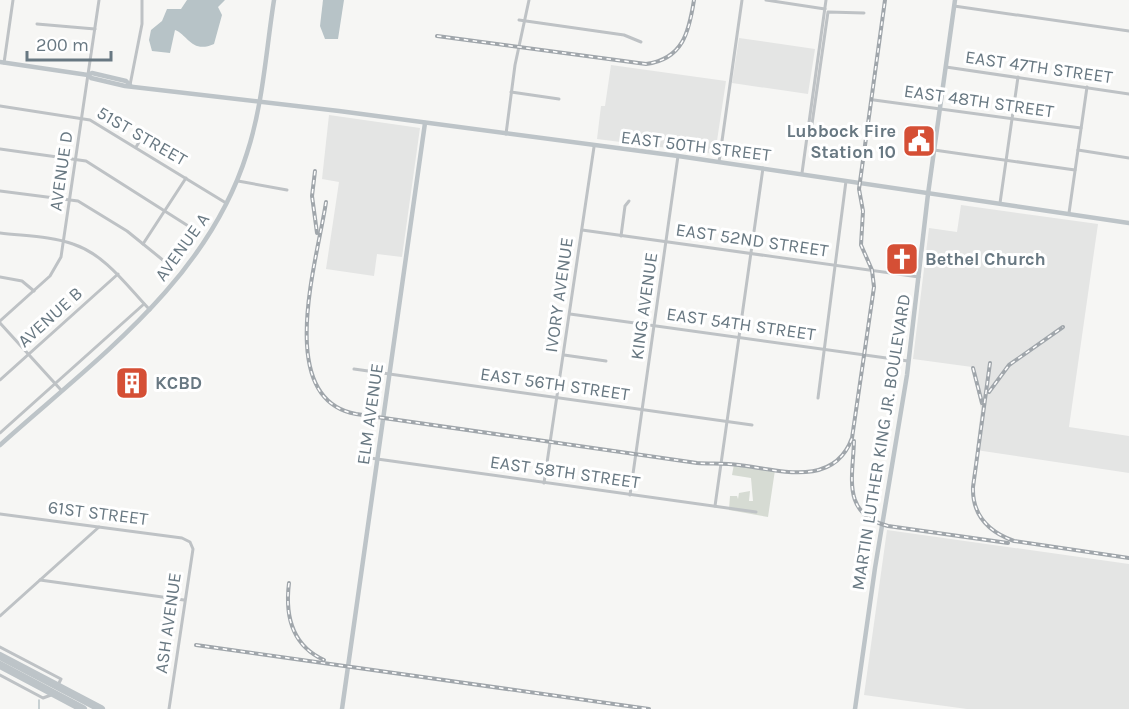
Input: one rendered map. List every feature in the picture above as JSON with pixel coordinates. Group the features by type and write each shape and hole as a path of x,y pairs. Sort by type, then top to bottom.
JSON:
{"highway":[{"path":"0,656 101,709"},
{"path":"0,666 83,709"},
{"path":"52,693 58,685"}],"main road":[{"name":"AVENUE A","path":"0,445 150,310 194,260 228,204 250,144 259,103 274,0"},
{"name":"MARTIN LUTHER KING JR. BOULEVARD","path":"855,709 908,362 928,194 955,3"},
{"name":"EAST 50TH STREET","path":"2,62 88,75 125,87 130,85 594,147 678,156 1129,223"},
{"name":"ELM AVENUE","path":"342,709 425,123"}],"street":[{"path":"2,62 13,0"},
{"name":"AVENUE D","path":"0,322 57,267 64,242 99,0"},
{"path":"130,85 142,24 142,0"},
{"path":"506,135 511,92 529,0"},
{"path":"719,162 742,0"},
{"path":"766,0 825,9"},
{"path":"802,173 826,0"},
{"path":"955,3 1129,31"},
{"path":"810,138 828,12 864,13"},
{"path":"519,20 624,35 641,42"},
{"path":"37,24 95,29"},
{"name":"EAST 47TH STREET","path":"946,67 1129,93"},
{"path":"999,205 1018,77"},
{"path":"1069,215 1087,87"},
{"path":"511,92 559,99"},
{"name":"EAST 48TH STREET","path":"874,100 1081,128"},
{"name":"51ST STREET","path":"0,106 90,120 228,204"},
{"path":"136,147 146,131"},
{"name":"IVORY AVENUE","path":"544,483 594,147"},
{"path":"0,148 86,161 193,229"},
{"path":"934,150 1075,170"},
{"path":"1078,150 1129,158"},
{"name":"KING AVENUE","path":"630,495 678,156"},
{"path":"715,506 763,168"},
{"path":"142,243 186,178"},
{"path":"818,398 846,180"},
{"path":"238,181 287,190"},
{"path":"0,191 70,200 93,210 142,243 169,265"},
{"path":"621,236 625,206 629,201"},
{"name":"EAST 52ND STREET","path":"582,230 919,277"},
{"path":"0,233 64,242 80,247 118,274 150,310"},
{"name":"AVENUE B","path":"0,380 118,274"},
{"path":"0,277 22,281 34,291"},
{"path":"0,433 144,304"},
{"name":"EAST 54TH STREET","path":"570,314 908,362"},
{"path":"0,322 61,390"},
{"path":"564,355 606,361"},
{"name":"EAST 56TH STREET","path":"354,369 752,425"},
{"name":"EAST 58TH STREET","path":"370,458 756,512"},
{"name":"61ST STREET","path":"0,514 182,538 190,542"},
{"path":"0,616 99,527"},
{"name":"ASH AVENUE","path":"169,709 193,549 190,542"},
{"path":"40,580 184,600"},
{"path":"0,647 61,679 58,685"},
{"path":"0,675 43,698 50,697 52,693"}],"shaded area":[{"path":"187,0 225,0 218,7 222,15 214,44 200,47 175,30 170,53 152,51 149,40 151,30 162,21 167,9 181,9"},
{"path":"323,0 344,0 338,39 325,39 320,26"},
{"path":"739,38 815,49 808,94 732,83"},
{"path":"611,65 726,81 715,154 597,139 601,106 605,106"},
{"path":"329,115 420,128 402,257 377,254 374,276 326,269 339,182 322,179"},
{"path":"961,205 1098,224 1069,427 1129,436 1129,473 976,450 981,409 972,367 913,359 929,228 957,232"},
{"path":"734,464 775,470 768,517 729,510 730,496 737,496 738,499 739,493 750,491 749,501 753,501 751,478 732,475"},
{"path":"887,530 1129,564 1129,709 967,709 864,695"}],"waterway":[{"path":"39,700 39,709"}],"railway":[{"path":"437,36 646,64 658,61 676,50 690,23 694,0"},
{"path":"326,202 310,290 307,323 308,355 315,382 331,403 356,414 697,463 734,464 788,472 819,470 832,464 844,454 852,438 874,287 872,270 861,245 863,211 859,189 885,0"},
{"path":"315,171 312,196 317,233"},
{"path":"989,392 1009,365 1063,327"},
{"path":"990,363 973,487 973,497 979,514 997,533 1014,541 1129,558"},
{"path":"973,368 982,403"},
{"path":"854,441 853,492 856,503 863,513 873,520 888,526 1008,543"},
{"path":"289,583 288,606 297,637 313,654 324,660"},
{"path":"196,645 649,709"}],"place":[{"name":"Lubbock Fire Station 10","path":"919,141"},
{"name":"Bethel Church","path":"902,259"},
{"name":"KCBD","path":"132,383"}]}
